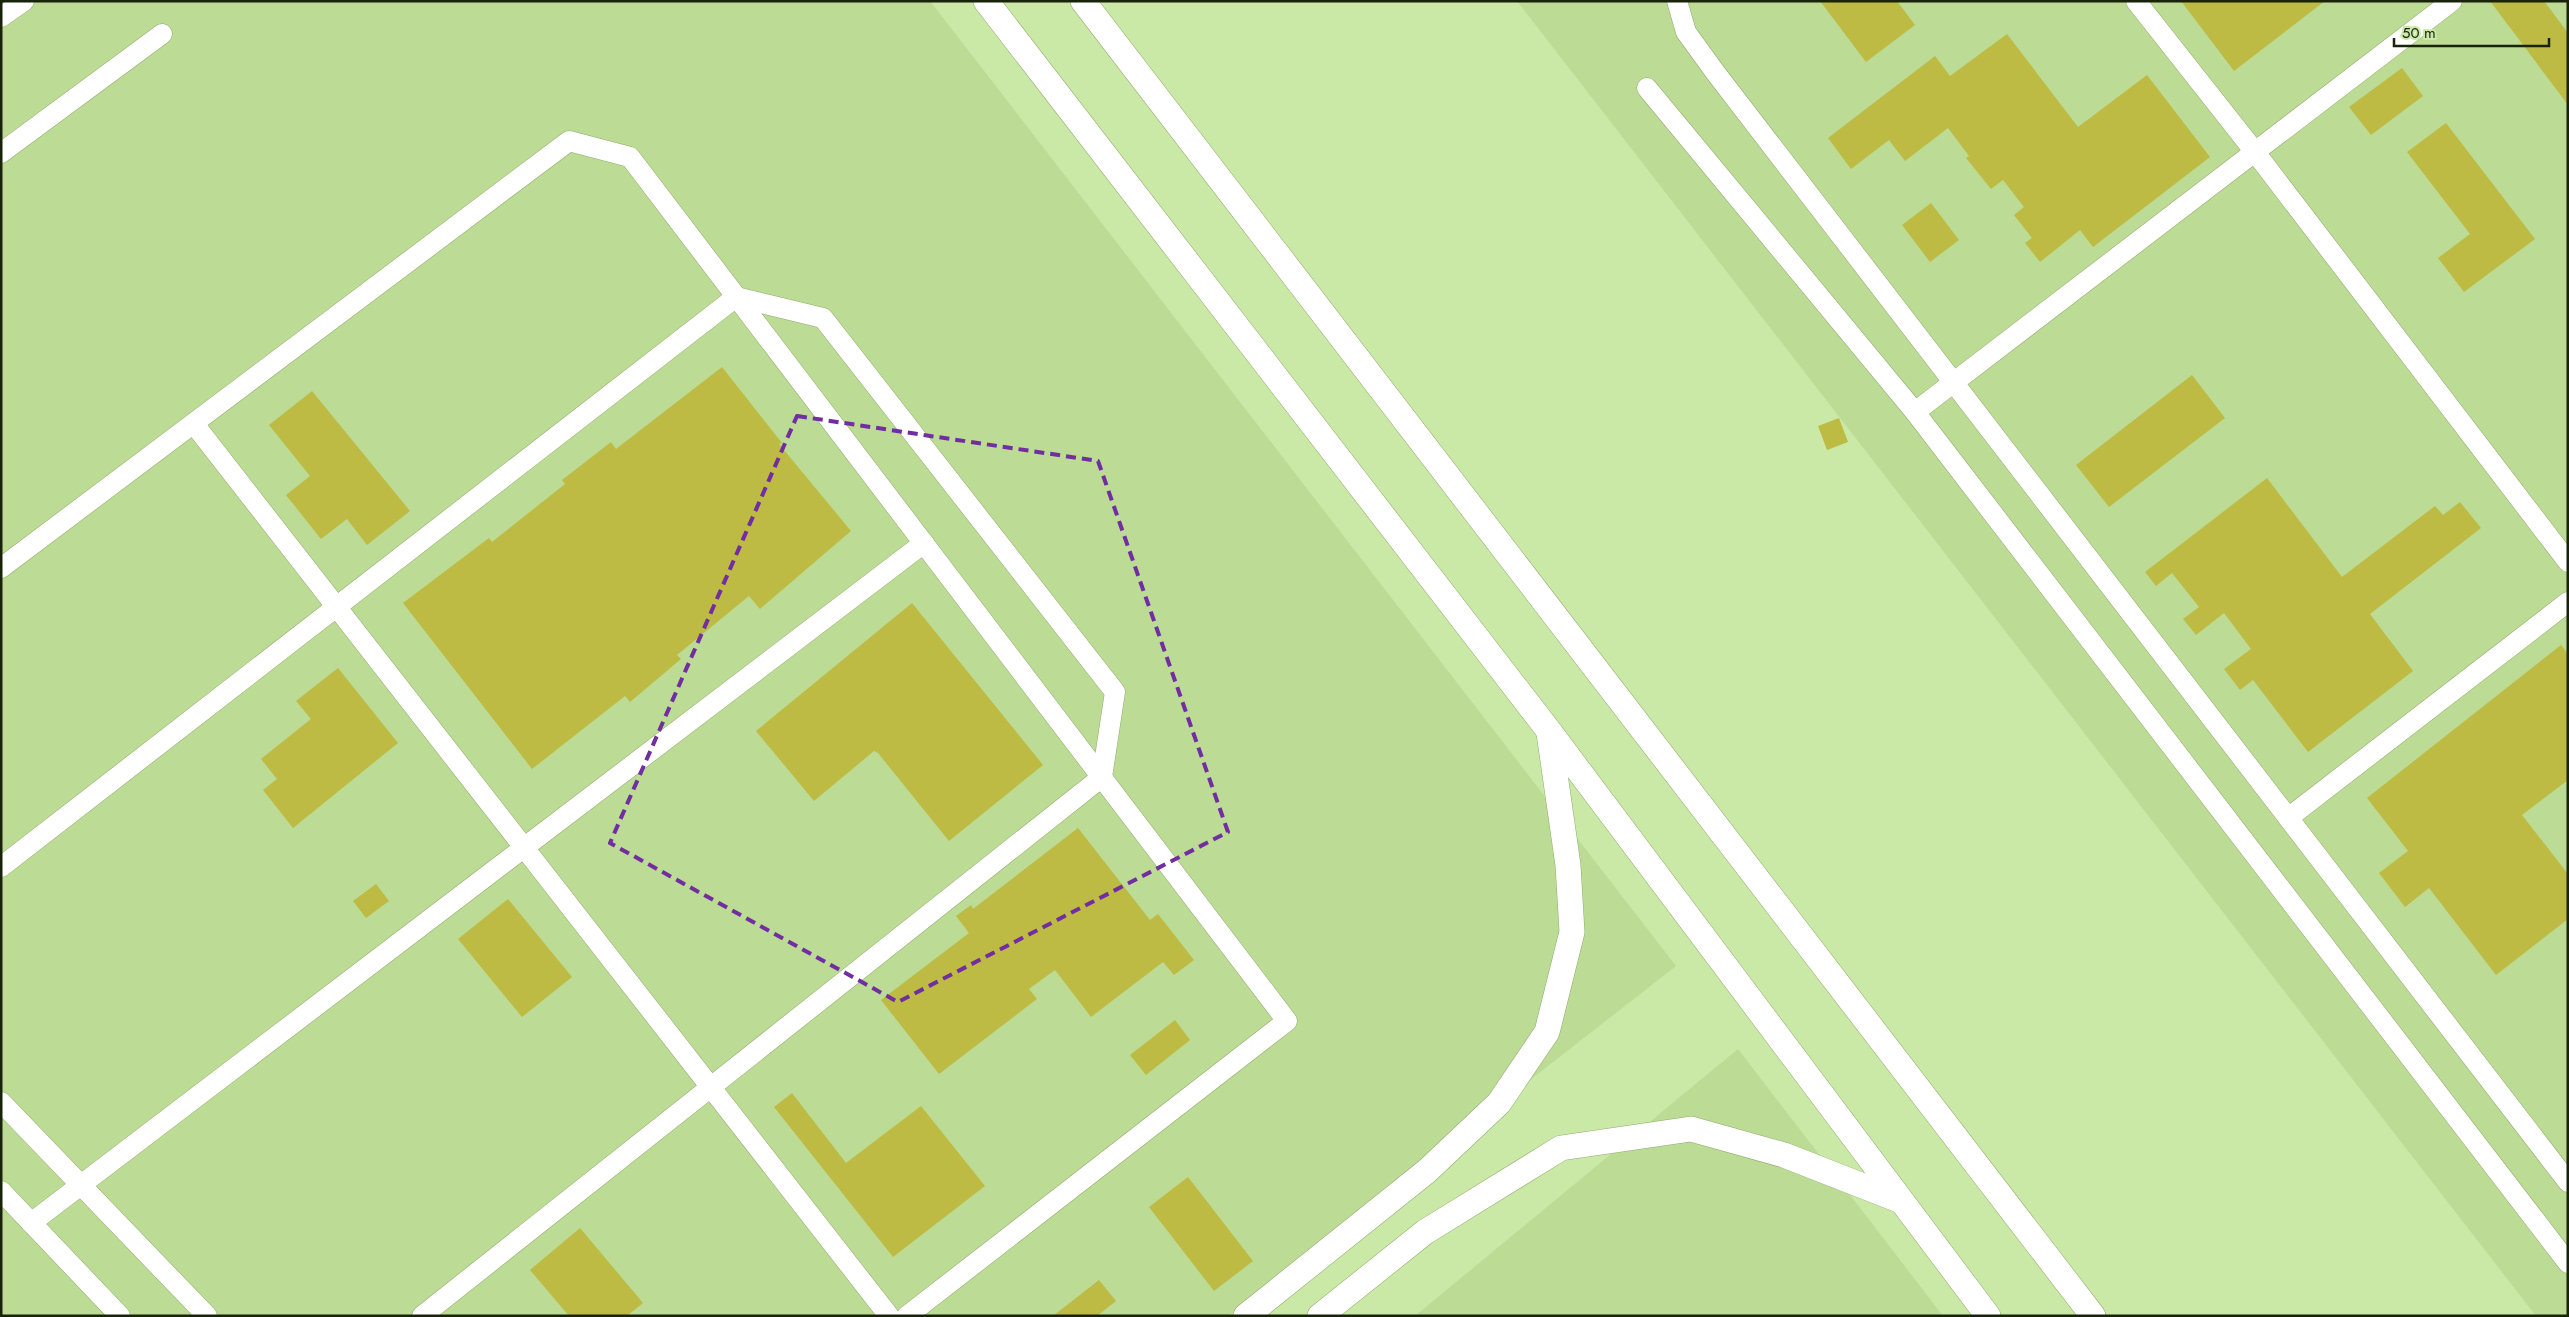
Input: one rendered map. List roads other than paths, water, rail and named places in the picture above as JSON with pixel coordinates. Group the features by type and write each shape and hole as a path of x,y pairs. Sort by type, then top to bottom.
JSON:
{"main road":[{"path":"986,1 1549,731 1899,1200 1988,1316"},
{"path":"1083,1 2093,1316"},
{"path":"1246,1316 1434,1165 1499,1103 1547,1032 1572,932 1568,865 1549,731"},
{"path":"1320,1316 1425,1232 1562,1148 1691,1129 1784,1155 1899,1200"}],"street":[{"path":"1,18 24,1"},
{"path":"1677,1 1686,32 1692,40 1953,383 2568,1182"},
{"path":"2136,1 2255,152 2568,562"},
{"path":"1915,412 2452,1"},
{"path":"1,153 162,34"},
{"path":"1646,88 1915,412 2568,1263"},
{"path":"1,568 569,141 630,157 1287,1021 907,1316"},
{"path":"1,868 736,297"},
{"path":"422,1316 1102,777 1115,692 823,318 736,297"},
{"path":"194,424 889,1316"},
{"path":"32,1223 924,543"},
{"path":"2288,818 2568,602"},
{"path":"1,1102 207,1316"},
{"path":"1,1191 120,1316"}]}
